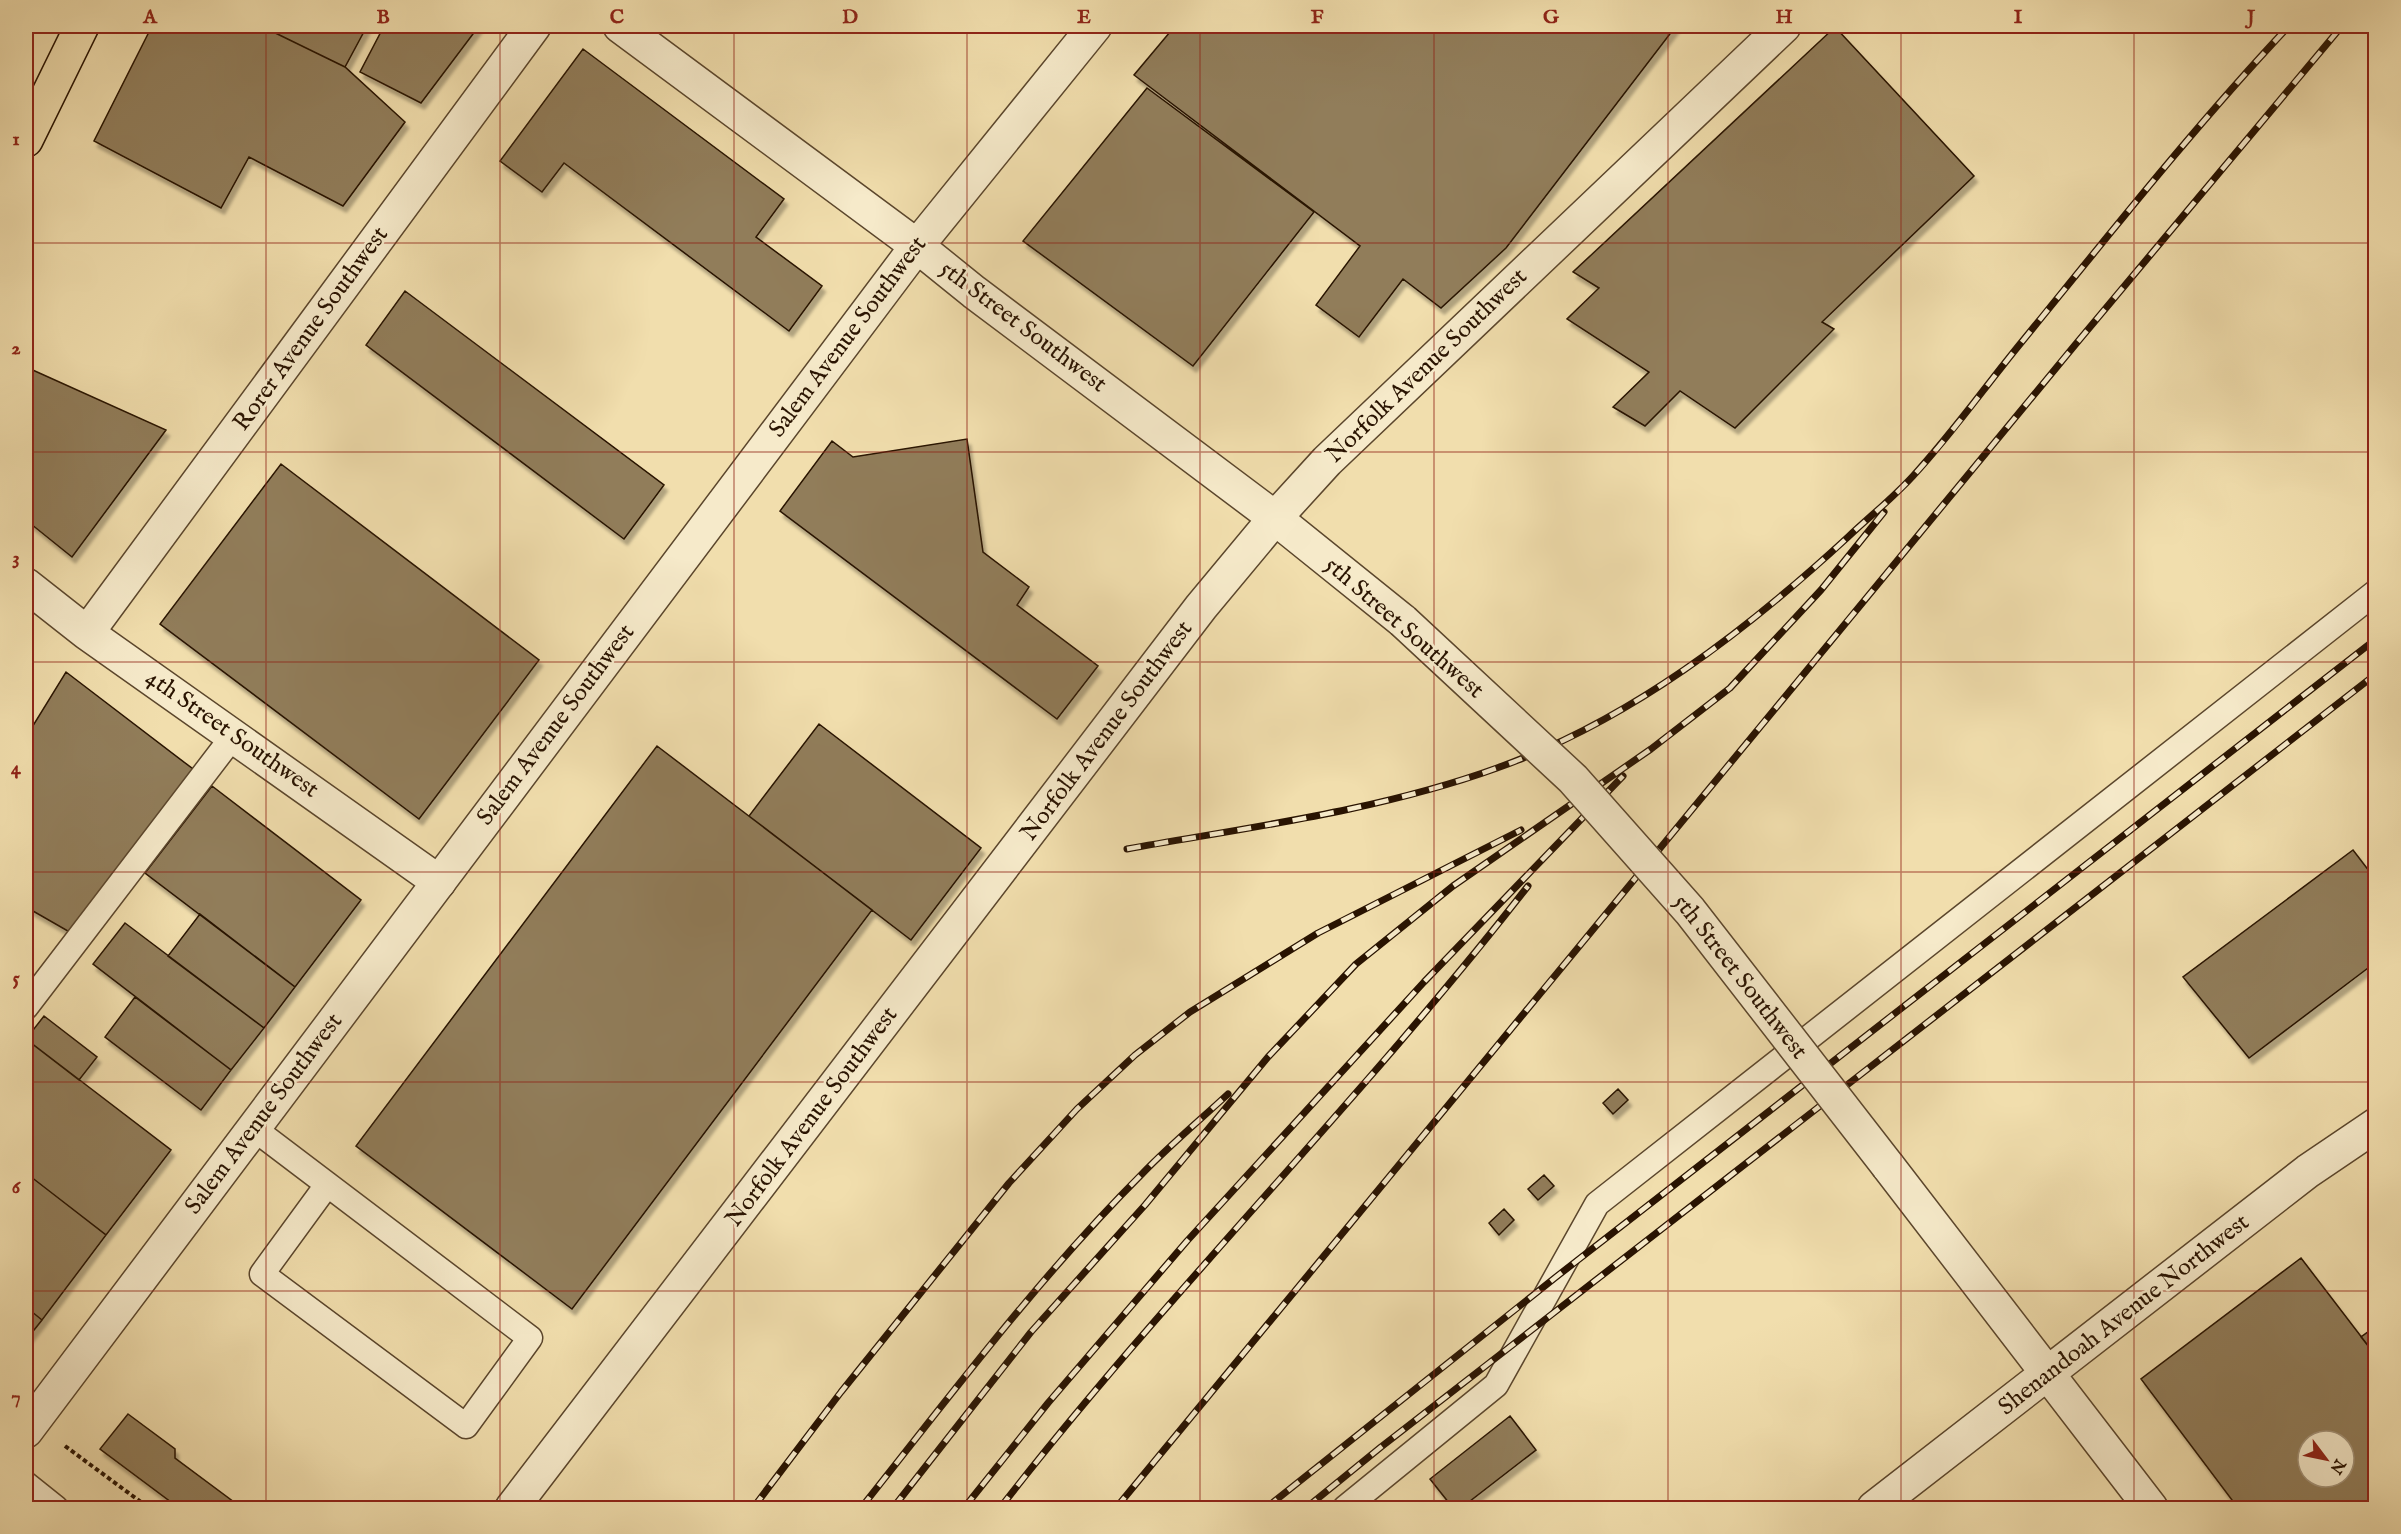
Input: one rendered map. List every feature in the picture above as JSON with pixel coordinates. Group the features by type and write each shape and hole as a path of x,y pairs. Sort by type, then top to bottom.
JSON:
{"main road":[{"path":"26,138 82,26"}],"street":[{"name":"Rorer Avenue Southwest","path":"87,633 534,26"},
{"name":"5th Street Southwest","path":"620,26 917,246 974,292 1275,518 1403,621 1573,779 1690,911 2151,1509"},
{"name":"Salem Avenue Southwest","path":"26,1431 917,246 1095,26"},
{"name":"Norfolk Avenue Southwest","path":"512,1509 1201,607 1275,518 1327,461 1784,26"},
{"name":"4th Street Southwest","path":"26,585 87,633 439,882"},
{"name":"Shenandoah Avenue Northwest","path":"1874,1509 2308,1171 2376,1125"}],"lane":[{"path":"1345,1509 1496,1385 1597,1204 2376,592"},
{"path":"26,1007 234,735"},
{"path":"253,1128 530,1338 466,1426 261,1274 327,1185"},
{"path":"26,1484 56,1509"}],"path":[{"path":"60,1442 149,1509"}],"building":[{"path":"152,26 261,26 345,67 405,122 343,206 249,157 221,208 94,141"},
{"path":"261,26 367,26 345,67"},
{"path":"384,26 479,26 421,103 360,72"},
{"path":"1175,26 1676,26 1506,248 1441,308 1403,279 1359,337 1316,305 1360,246 1134,75"},
{"path":"1835,27 1974,176 1822,322 1834,329 1735,428 1680,391 1645,426 1613,407 1649,372 1567,319 1599,288 1573,272"},
{"path":"583,49 784,199 756,237 822,286 789,331 564,163 542,192 500,161"},
{"path":"1147,88 1314,212 1193,366 1023,241"},
{"path":"405,291 664,485 624,539 366,345"},
{"path":"26,367 166,430 72,557 26,520"},
{"path":"967,439 983,552 1029,587 1017,605 1098,666 1057,719 780,511 832,441 853,457"},
{"path":"281,464 539,660 419,819 160,624"},
{"path":"66,672 193,769 73,934 26,907 26,737"},
{"path":"819,724 981,848 911,940 749,816"},
{"path":"657,746 872,910 572,1309 356,1146"},
{"path":"212,786 361,900 295,987 145,873"},
{"path":"2353,850 2376,880 2376,962 2249,1058 2183,977"},
{"path":"200,914 295,987 264,1028 168,956"},
{"path":"125,923 264,1028 231,1070 93,964"},
{"path":"135,997 231,1070 201,1110 105,1037"},
{"path":"44,1016 97,1057 79,1080 26,1039"},
{"path":"26,1039 171,1150 106,1235 26,1173"},
{"path":"1618,1089 1628,1100 1613,1114 1603,1103"},
{"path":"26,1173 106,1235 42,1320 26,1307"},
{"path":"1544,1175 1554,1186 1538,1200 1528,1189"},
{"path":"1504,1209 1514,1220 1499,1235 1489,1223"},
{"path":"2301,1258 2376,1356 2376,1508 2238,1508 2141,1379"},
{"path":"26,1307 42,1320 26,1340"},
{"path":"2376,1326 2376,1356 2361,1337"},
{"path":"128,1414 175,1449 175,1458 242,1508 179,1508 100,1449"},
{"path":"1510,1416 1536,1450 1461,1508 1453,1508 1430,1479"}],"railway":[{"path":"1127,849 1360,807 1452,783 1546,748 1593,725 1684,670 1769,606 1913,476 2150,185 2218,104 2289,26"},
{"path":"1116,1508 2075,345 2342,26"},
{"path":"893,1508 1031,1332 1145,1205 1268,1057 1356,964 1453,886 1651,749 1730,688 1821,590 1884,512"},
{"path":"1266,1508 1556,1277 2376,639"},
{"path":"1306,1508 1381,1447 2376,674"},
{"path":"964,1508 1048,1403 1187,1241 1424,982 1623,776"},
{"path":"753,1508 841,1392 1009,1183 1077,1109 1135,1055 1190,1012 1318,933 1521,830"},
{"path":"1000,1508 1129,1350 1399,1044 1528,886"},
{"path":"861,1508 997,1337 1067,1254 1152,1164 1228,1094"}]}
